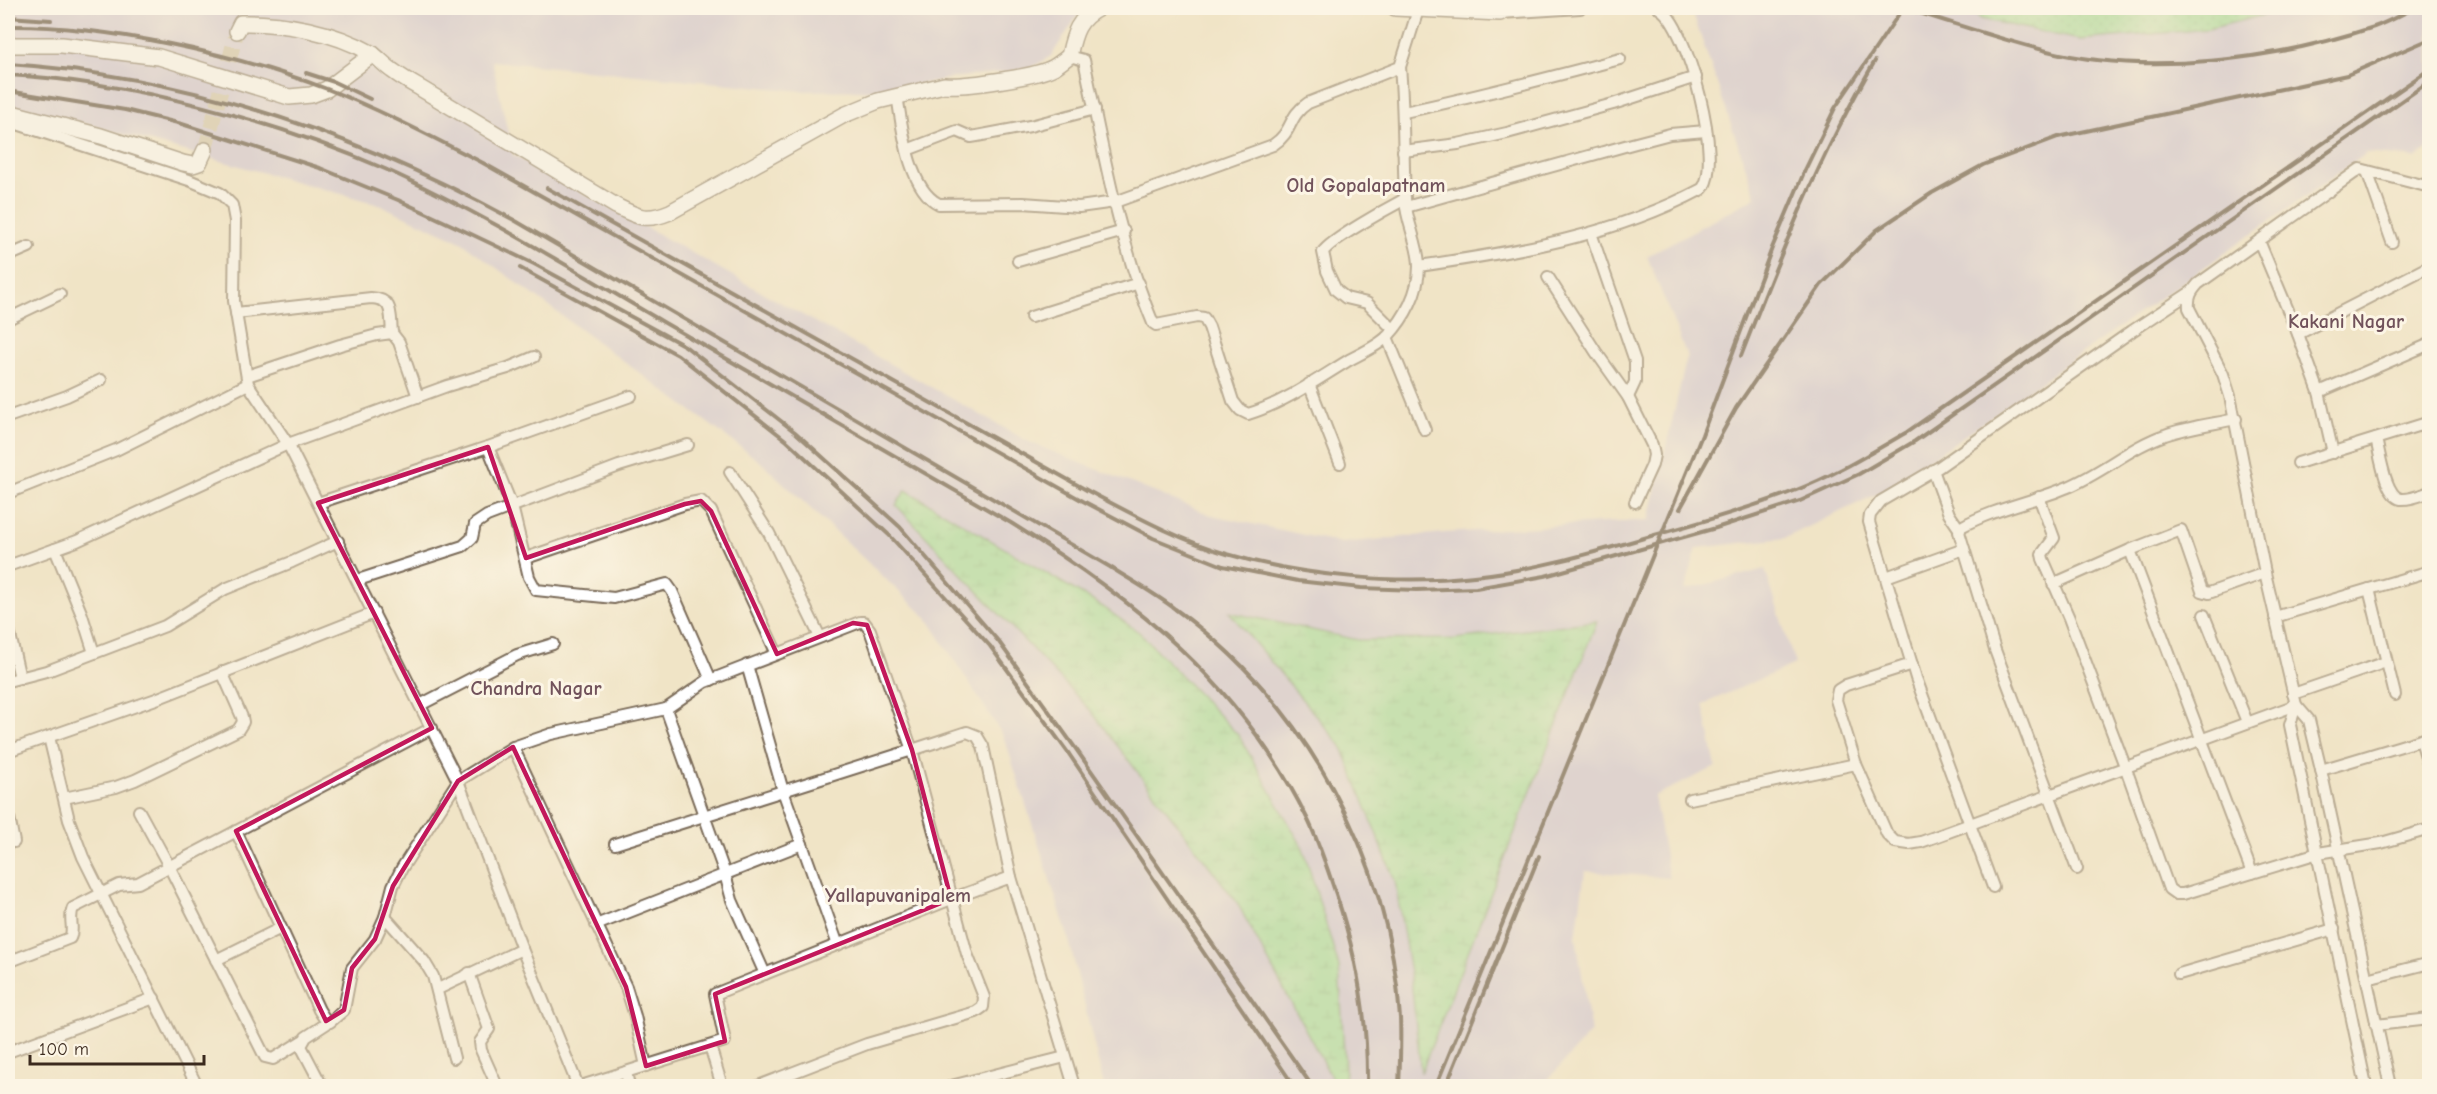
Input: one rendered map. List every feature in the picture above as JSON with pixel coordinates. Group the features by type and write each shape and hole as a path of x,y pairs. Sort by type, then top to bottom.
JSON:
{"street":[{"path":"237,31 241,22 274,24 330,35 373,54 393,71 616,206 638,217 651,219 680,206 844,115 897,95 944,85 954,86 1013,78 1052,68 1069,56 1074,36 1086,15 1099,8"},
{"path":"1395,8 1418,10 1580,8"},
{"path":"1419,266 1495,255 1591,232 1634,220 1702,189 1708,177 1706,131 1696,77 1672,23 1659,8"},
{"path":"1069,56 1084,60 1115,202 1153,323 1156,325 1197,317 1204,318 1233,401 1240,410 1248,414 1309,384 1390,333 1403,318 1415,292 1419,266 1406,203 1402,151 1404,112 1400,67 1418,10"},
{"path":"8,45 62,45 159,57 290,97 311,95 327,89 373,54"},
{"path":"1404,112 1478,97 1512,86 1620,59"},
{"path":"897,95 907,150 924,192 939,204 1023,203 1079,207 1115,202 1273,145 1287,133 1296,113 1308,103 1400,67"},
{"path":"1402,151 1458,144 1507,133 1613,104 1696,77"},
{"path":"907,150 957,131 971,137 1030,126 1095,109"},
{"path":"8,112 101,136 183,164 199,163 205,150"},
{"path":"8,121 189,180 225,197 232,205 235,221 234,301 247,380 288,444 458,781 522,949 580,1086 725,1041 715,994 1011,877"},
{"path":"1425,430 1390,333 1367,303 1346,298 1336,290 1327,271 1323,252 1326,246 1337,238 1406,203 1670,134 1706,131"},
{"path":"1992,887 1912,664 1869,522 1870,515 1881,501 1933,470 2191,292 2198,284 2360,169 2430,187"},
{"path":"2367,171 2392,242"},
{"path":"1018,261 1124,231"},
{"path":"1591,232 1635,361 1635,382 1628,397"},
{"path":"2259,241 2298,334 2319,392 2333,453"},
{"path":"8,256 29,247"},
{"path":"2298,334 2430,266"},
{"path":"1548,277 1628,397 1652,444 1654,455 1652,465 1635,502"},
{"path":"1031,317 1139,283"},
{"path":"2191,292 2189,308 2223,374 2236,419 2265,573 2294,699 2308,720 2321,770 2390,1086"},
{"path":"8,319 60,294"},
{"path":"236,313 382,298 390,309 392,333 399,342 418,397"},
{"path":"8,493 116,450 247,380 376,335 392,333"},
{"path":"2319,392 2430,344"},
{"path":"8,566 110,527 288,444 534,357"},
{"path":"8,417 68,396 100,380"},
{"path":"1309,384 1340,464"},
{"path":"318,503 488,447 631,396"},
{"path":"1960,530 1961,527 1983,516 2067,488 2099,473 2135,449 2165,435 2236,419"},
{"path":"2298,463 2430,422"},
{"path":"2376,439 2389,490 2396,497 2404,499 2430,492"},
{"path":"358,580 463,546 472,538 477,521 512,506 620,466 688,445"},
{"path":"488,447 512,506 531,583 536,590 615,598 667,584 711,680"},
{"path":"1933,470 1949,514 1960,530 1995,650 2077,869"},
{"path":"730,472 769,532 820,637"},
{"path":"2039,497 2054,538 2042,554 2126,766 2169,890 2176,894 2183,894 2318,853 2337,848 2381,843 2430,829"},
{"path":"526,558 685,504 701,501 711,511 777,654"},
{"path":"2053,584 2181,530 2202,591 2209,592 2265,573"},
{"path":"8,681 50,670 165,626 225,588 338,541"},
{"path":"55,549 82,615 94,653"},
{"path":"1887,577 1964,549"},
{"path":"2130,550 2252,873"},
{"path":"2276,618 2429,575"},
{"path":"2369,590 2394,695"},
{"path":"8,751 156,699 374,613"},
{"path":"2205,615 2247,722"},
{"path":"139,811 265,1057 273,1059 344,1010 352,968 375,939 385,917 393,886 402,868 458,781 513,747 551,734 666,709 695,687 711,680 853,623 860,622 867,625 912,750 967,954 984,997 981,1010 867,1044 758,1086"},
{"path":"8,627 20,678"},
{"path":"420,705 517,655 554,644"},
{"path":"1912,664 1846,685 1838,690 1836,700 1856,764 1879,819 1887,834 1895,842 1909,844 1970,825 2247,722 2294,699 2386,662"},
{"path":"747,665 783,791 838,945"},
{"path":"64,798 116,787 135,780 238,730 243,722 242,717 222,672"},
{"path":"2294,699 2290,725 2366,1086"},
{"path":"666,709 725,874 732,900 765,974"},
{"path":"8,962 70,938 72,934 70,912 73,908 119,885 138,883 432,728"},
{"path":"615,844 967,732 977,736 983,746 1011,877 1074,1086"},
{"path":"49,737 74,835 197,1086"},
{"path":"2321,770 2425,739 2430,771"},
{"path":"513,747 626,987 646,1066"},
{"path":"1690,799 1856,764"},
{"path":"8,812 14,842"},
{"path":"236,831 319,1010 328,1022"},
{"path":"596,925 802,844"},
{"path":"385,917 424,961 438,988 454,1058"},
{"path":"216,960 281,928"},
{"path":"2179,974 2334,929"},
{"path":"438,988 522,949"},
{"path":"2367,979 2430,963"},
{"path":"469,973 489,1029 480,1042 481,1050 497,1086"},
{"path":"8,1052 154,999"},
{"path":"2376,1025 2430,1019"},
{"path":"302,1041 303,1053 322,1086"},
{"path":"710,1046 722,1086"},
{"path":"951,1086 1065,1057"},
{"path":"626,1072 629,1086"}],"highlighted area":[{"path":"488,447 526,558 685,504 701,501 711,511 777,654 853,623 867,625 912,750 951,899 715,994 725,1041 646,1066 626,987 513,747 458,781 393,886 375,939 352,968 344,1010 326,1021 236,831 432,728 318,503"}],"shaded area":[{"path":"8,8 1083,8 1051,56 1029,69 952,78 892,90 802,91 492,61 513,155 1031,443 1211,515 1342,543 1444,533 1649,520 1687,356 1647,256 1756,197 1691,8 2429,8 2429,148 2415,158 2367,153 1888,489 1785,538 1697,548 1685,590 1765,569 1795,664 1703,704 1716,767 1654,796 1669,878 1585,871 1576,937 1591,1032 1542,1086 1104,1086 1068,936 1008,749 1002,734 927,618 761,462 460,241 378,204 56,116 8,108"}],"green space":[{"path":"1965,8 2291,8 2208,29 2080,40 1981,19"},
{"path":"906,490 1103,607 1140,633 1239,736 1303,848 1339,967 1346,1086 1336,1086 1236,901 1091,711 896,505"},
{"path":"1229,612 1358,640 1455,639 1597,621 1421,1073 1411,979 1395,881 1342,747"}],"tunnel":[{"path":"205,150 237,31"}],"railway":[{"path":"1436,1086 1702,435 1772,248 1805,170 1835,108 1903,8 2047,51 2086,58 2169,63 2254,56 2336,39 2374,27 2415,8"},
{"path":"8,17 51,20"},
{"path":"8,26 86,30 170,44 252,64 347,97 483,163 1083,501 1153,538 1223,566 1298,581 1361,588 1417,590 1476,588 1545,576 1716,528 1800,501 1859,474 1915,441 2430,81"},
{"path":"1680,509 1736,408 1821,285 1877,230 1932,193 1983,165 2058,137 2347,75 2430,39"},
{"path":"1741,356 1786,242 1819,169 1875,61"},
{"path":"8,64 75,70 141,81 206,96 270,114 333,136 455,189 514,220 1110,567 1167,603 1222,647 1264,690 1301,737 1332,788 1359,843 1379,900 1393,958 1400,1018 1399,1086"},
{"path":"547,188 1090,492 1174,534 1227,554 1286,568 1349,577 1444,579 1519,570 1607,549 1759,504 1838,471 1907,432 2430,69"},
{"path":"306,73 334,82 370,99"},
{"path":"8,75 102,85 200,106 296,134 385,169 491,222 1011,523 1100,583 1180,649 1217,686 1250,726 1280,770 1307,818 1336,894 1350,941 1360,989 1366,1037 1367,1086"},
{"path":"8,91 125,110 182,124 320,168 398,200 534,264 685,346 795,432 900,527 999,642 1312,1086"},
{"path":"520,268 678,355 787,441 889,535 990,646 1069,754 1294,1086"},
{"path":"1446,1086 1539,856"}],"district":[{"name":"Old Gopalapatnam","path":"1366,185"},
{"name":"Kakani Nagar","path":"2346,321"},
{"name":"Chandra Nagar","path":"536,688"},
{"name":"Yallapuvanipalem","path":"898,895"}]}
